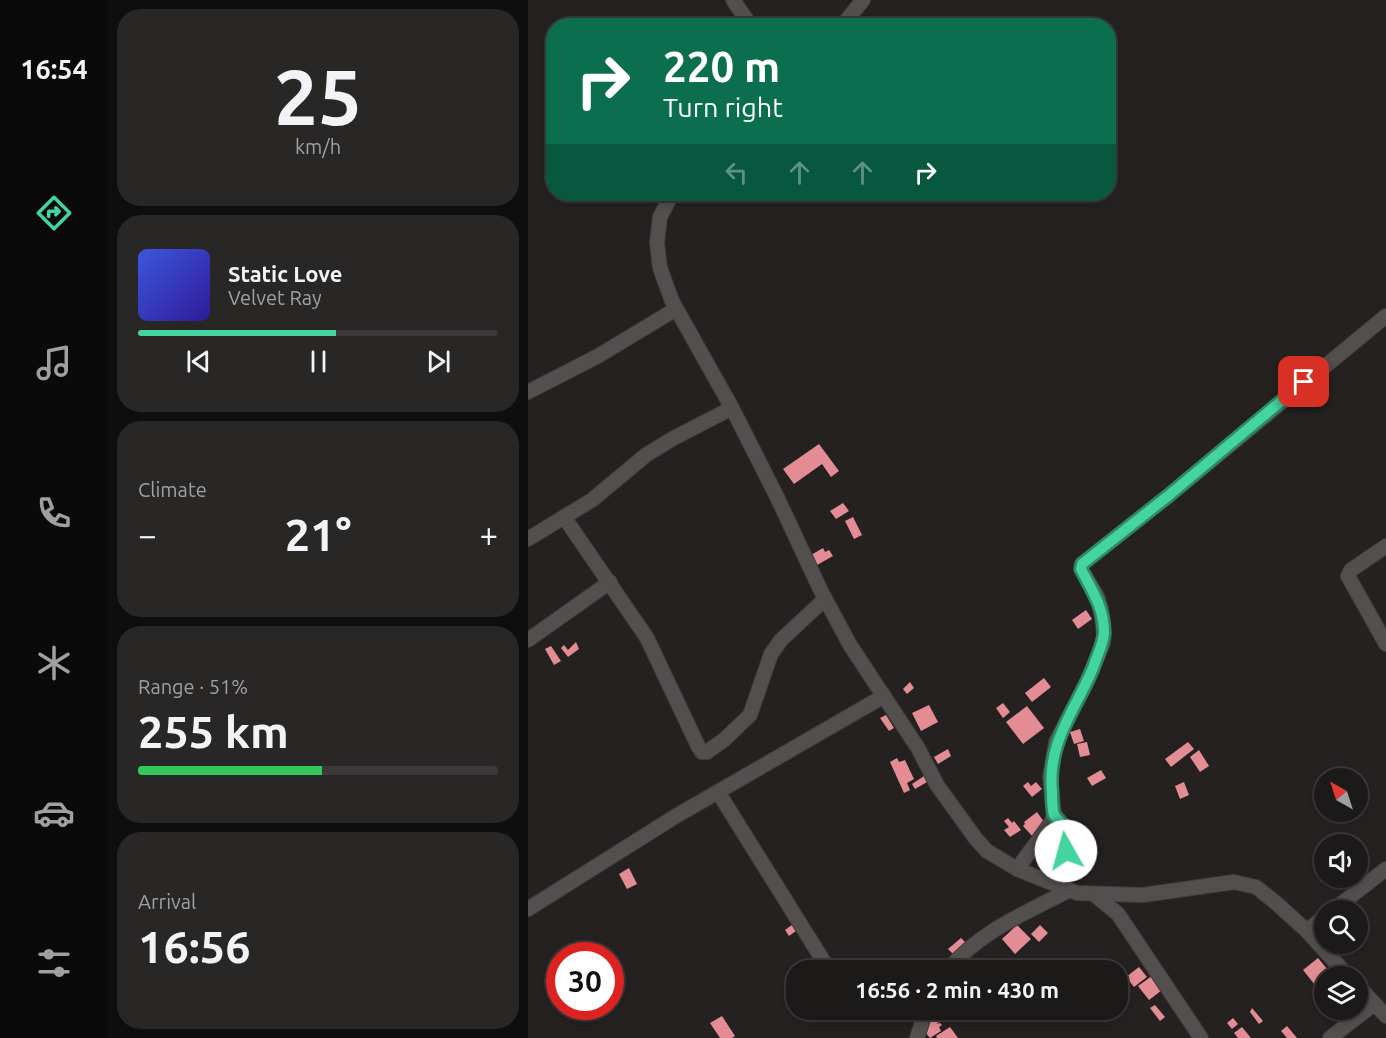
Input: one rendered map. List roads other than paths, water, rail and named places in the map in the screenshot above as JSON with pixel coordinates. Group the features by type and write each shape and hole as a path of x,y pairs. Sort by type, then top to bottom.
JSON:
{"street":[{"path":"733,0 745,18"},
{"path":"848,18 863,0"},
{"path":"668,201 660,216 657,243 665,286 676,309 732,408 850,645 918,748 937,785 960,819 987,851 1017,869 1065,890 1095,895 1143,895 1234,882 1256,887 1306,931 1339,966"},
{"path":"528,392 598,356 676,309"},
{"path":"1017,869 1046,831 1054,815 1050,777 1056,742 1087,682 1104,634 1098,598 1081,569 1082,564 1386,316"},
{"path":"528,539 592,500 645,455 732,408"},
{"path":"564,517 647,638 702,752 707,752 725,739 750,715 771,654 781,640 825,598"},
{"path":"1386,546 1351,570 1348,576 1386,644"},
{"path":"528,640 610,582"},
{"path":"528,909 718,792 884,696"},
{"path":"718,792 823,960"},
{"path":"1054,815 1063,824 1067,834 1065,890"},
{"path":"1346,900 1386,869"},
{"path":"958,960 1008,921 1065,890"},
{"path":"1095,895 1118,914 1201,1038"},
{"path":"1306,931 1314,925"},
{"path":"1368,998 1386,1016"},
{"path":"1330,1038 1374,1004"},
{"path":"917,1038 923,1020"}]}
